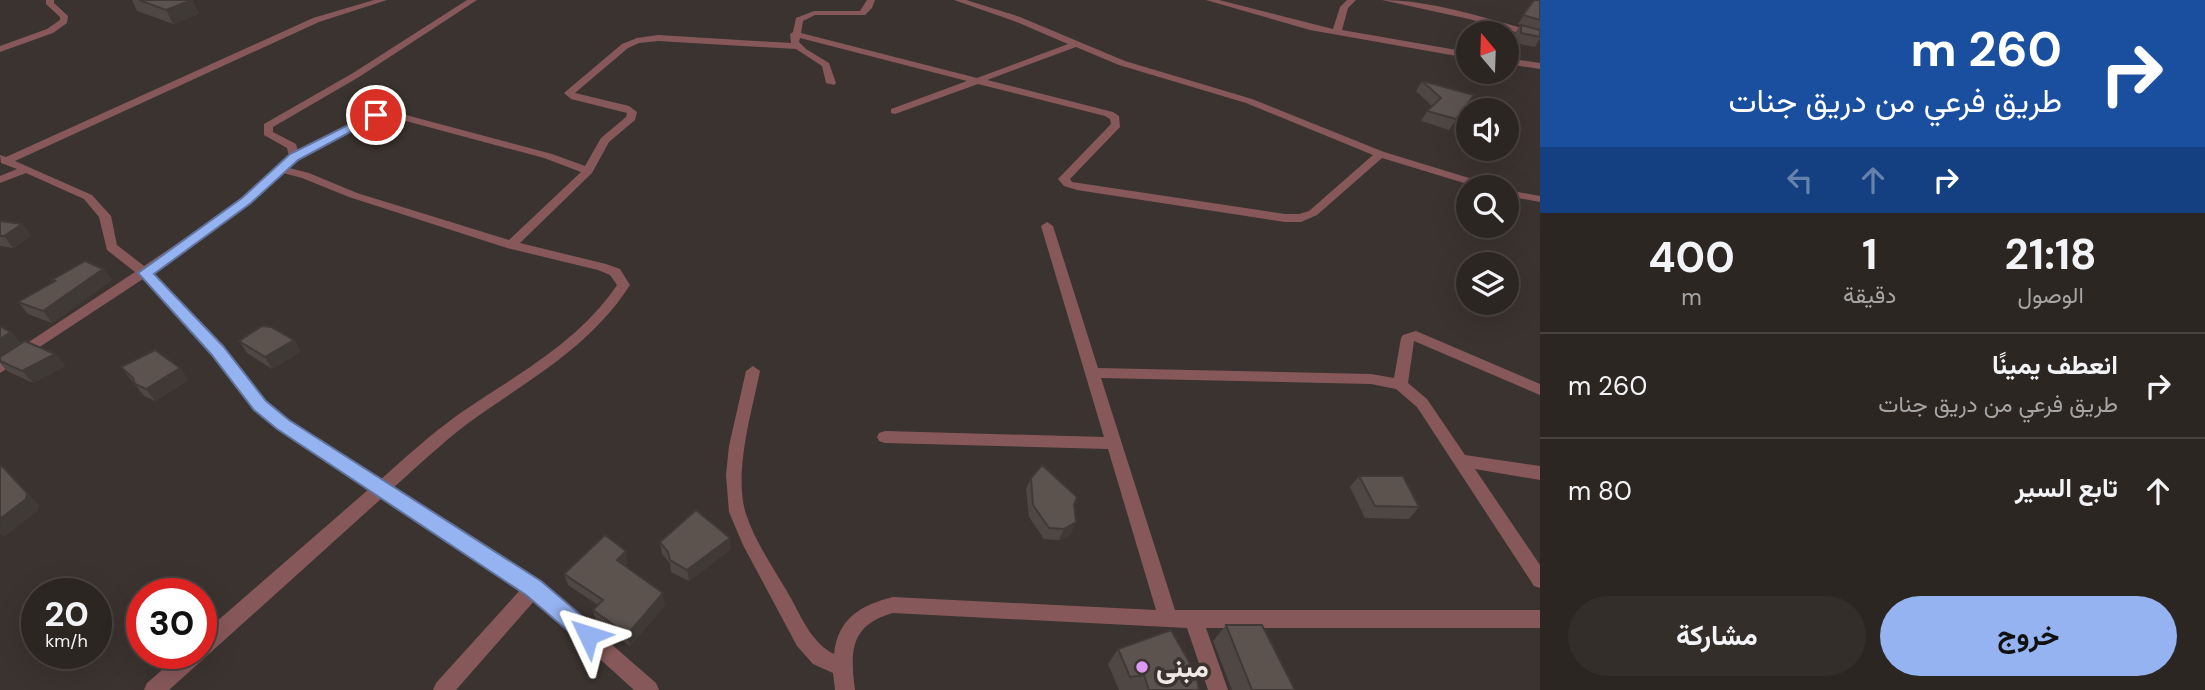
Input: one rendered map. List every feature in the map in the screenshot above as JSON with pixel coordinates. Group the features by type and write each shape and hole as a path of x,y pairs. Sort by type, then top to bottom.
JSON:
{"street":[{"path":"0,49 50,31 64,21 64,16 50,4 50,0"},
{"path":"2,160 316,20 383,0"},
{"path":"294,157 292,146 268,133 268,126 356,75 473,0"},
{"path":"798,46 794,34 799,20 804,16 862,13 871,0"},
{"path":"958,0 1017,19 1073,45 1122,63 1249,101 1380,153 1456,177"},
{"path":"1210,0 1290,22 1456,53"},
{"path":"1337,31 1344,7 1352,0"},
{"path":"1386,0 1471,17 1540,36"},
{"path":"794,34 1104,112 1115,118 1116,125 1065,177 1068,184 1077,187 1285,218 1301,218 1313,213 1380,153"},
{"path":"511,245 588,171 606,140 631,118 632,112 626,108 574,97 569,93 625,46 658,38 798,46 826,65 831,83"},
{"path":"895,111 1073,45"},
{"path":"1519,63 1540,66"},
{"path":"0,368 145,273 247,201 294,157 369,117 391,114 548,156 588,171"},
{"path":"2,160 88,197 105,216 111,247 145,273 217,350 260,405 283,425 534,588 649,690"},
{"path":"0,180 27,169"},
{"path":"217,634 469,412 555,355 612,306 624,285 615,272 602,267 511,245 364,199 305,175 283,170"},
{"path":"1519,195 1540,199"},
{"path":"1047,226 1168,619"},
{"path":"1399,385 1408,338 1416,336 1540,390"},
{"path":"753,371 737,446 734,475 737,512 748,540 804,640 820,657 841,667"},
{"path":"1092,373 1371,379 1399,385 1422,403 1540,580"},
{"path":"885,437 1114,443"},
{"path":"1462,461 1540,473"},
{"path":"443,690 534,588"},
{"path":"845,690 841,667 843,644 854,625 871,611 893,605 1168,619 1540,619"},
{"path":"1192,619 1218,690"},
{"path":"154,690 178,669"}],"building":[{"path":"139,0 192,0 166,10"},
{"path":"1534,0 1540,0 1540,20 1523,15"},
{"path":"1521,25 1540,30 1540,37 1521,33"},
{"path":"1422,81 1474,95 1472,98 1456,98 1456,119 1427,111 1441,98"},
{"path":"0,221 22,224 0,236"},
{"path":"85,261 103,269 43,311 18,302 55,281 52,280"},
{"path":"0,326 11,332 0,339"},
{"path":"262,326 271,327 294,340 265,357 239,341"},
{"path":"25,341 55,354 22,371 0,361 0,357"},
{"path":"155,350 180,368 146,389 135,384 133,378 121,367"},
{"path":"1042,465 1077,497 1074,505 1076,522 1064,529 1049,528 1033,505 1031,478"},
{"path":"2,466 27,493 26,499 0,519 0,467"},
{"path":"1359,476 1403,476 1419,507 1375,506"},
{"path":"696,510 730,538 687,570 670,560 668,552 660,542"},
{"path":"605,535 626,551 617,560 663,593 627,635 593,610 603,600 564,574"},
{"path":"1226,625 1262,625 1295,690 1252,690"},
{"path":"1171,630 1196,674 1199,690 1149,690 1144,675 1130,677 1118,649"}],"place":[{"name":"مبنى","path":"1142,667"}],"route":[{"path":"376,115 294,157 247,201 145,273 217,350 260,405 283,425 534,588 588,635"}]}
